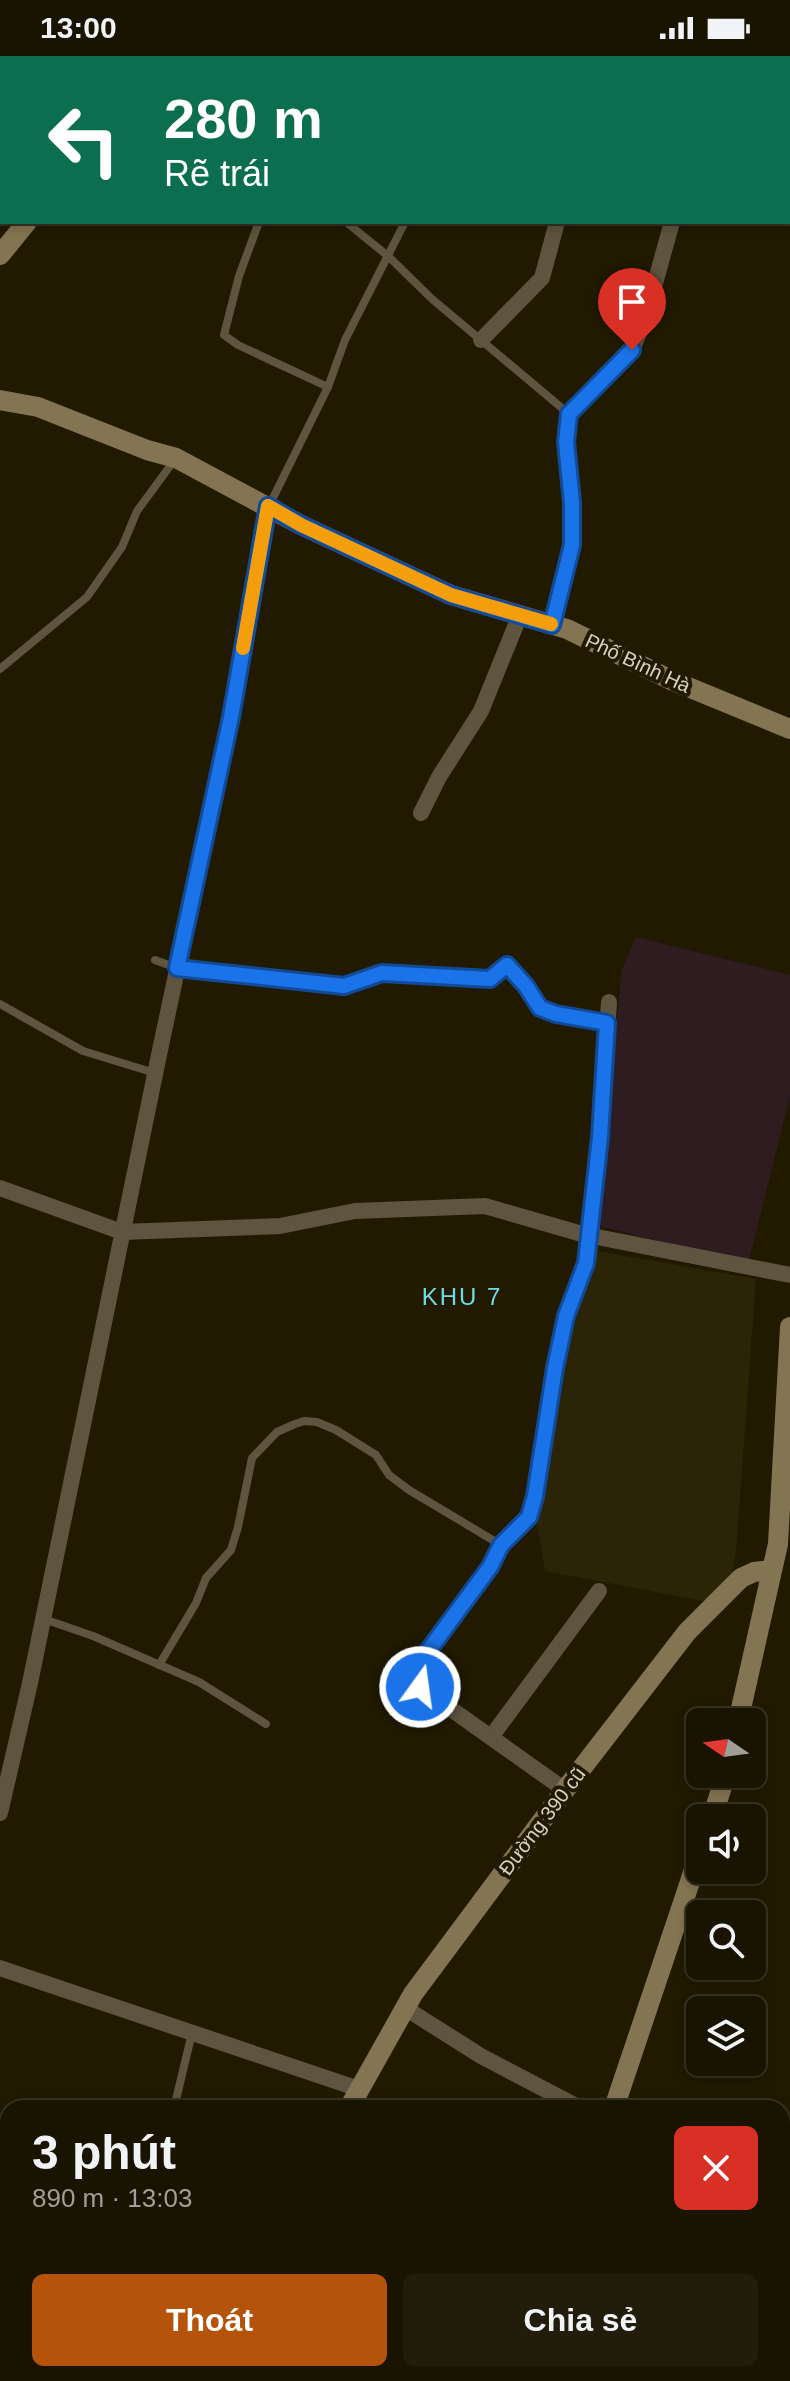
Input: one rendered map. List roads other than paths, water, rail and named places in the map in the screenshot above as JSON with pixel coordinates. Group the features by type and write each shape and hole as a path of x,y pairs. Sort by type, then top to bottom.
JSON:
{"main road":[{"path":"0,255 25,224"},
{"name":"Phố Bình Hà","path":"0,400 38,407 147,450 176,458 301,525 451,595 567,629 671,680 790,729"},
{"path":"741,1708 778,1544 790,1327"},
{"name":"Đường 390 cũ","path":"353,2100 405,2008 565,1790 687,1632 741,1578 754,1572 771,1570"},
{"path":"617,2100 689,1884"}],"street":[{"path":"481,340 542,278 556,224"},
{"path":"552,625 572,545 572,503 566,442 569,414 632,350 646,316 671,224"},
{"path":"0,1813 44,1619 231,717 268,506"},
{"path":"421,813 439,777 481,711 520,615"},
{"path":"565,1790 420,1687 417,1666 490,1567 501,1545 529,1517 566,1316 586,1263 609,1002"},
{"path":"0,1188 122,1232 280,1226 355,1211 485,1206 590,1236 790,1275"},
{"path":"491,1737 599,1591"},
{"path":"0,1968 359,2089"},
{"path":"405,2008 481,2056 565,2100"}],"lane":[{"path":"258,224 239,276 224,335 238,345 328,387"},
{"path":"348,224 569,414"},
{"path":"268,506 328,387 345,340 404,224"},
{"path":"0,669 87,597 122,547 137,511 176,458"},
{"path":"155,960 177,968 344,986 382,973 490,979 507,965 540,1008 607,1023"},
{"path":"0,1004 83,1051 155,1073"},
{"path":"159,1665 196,1603 206,1578 231,1550 242,1514 252,1458 277,1432 295,1424 317,1422 336,1430 376,1455 389,1475 409,1490 501,1545"},
{"path":"44,1619 93,1636 199,1682 266,1724"},
{"path":"176,2100 192,2033"}],"district":[{"name":"KHU 7","path":"462,1296"}]}
